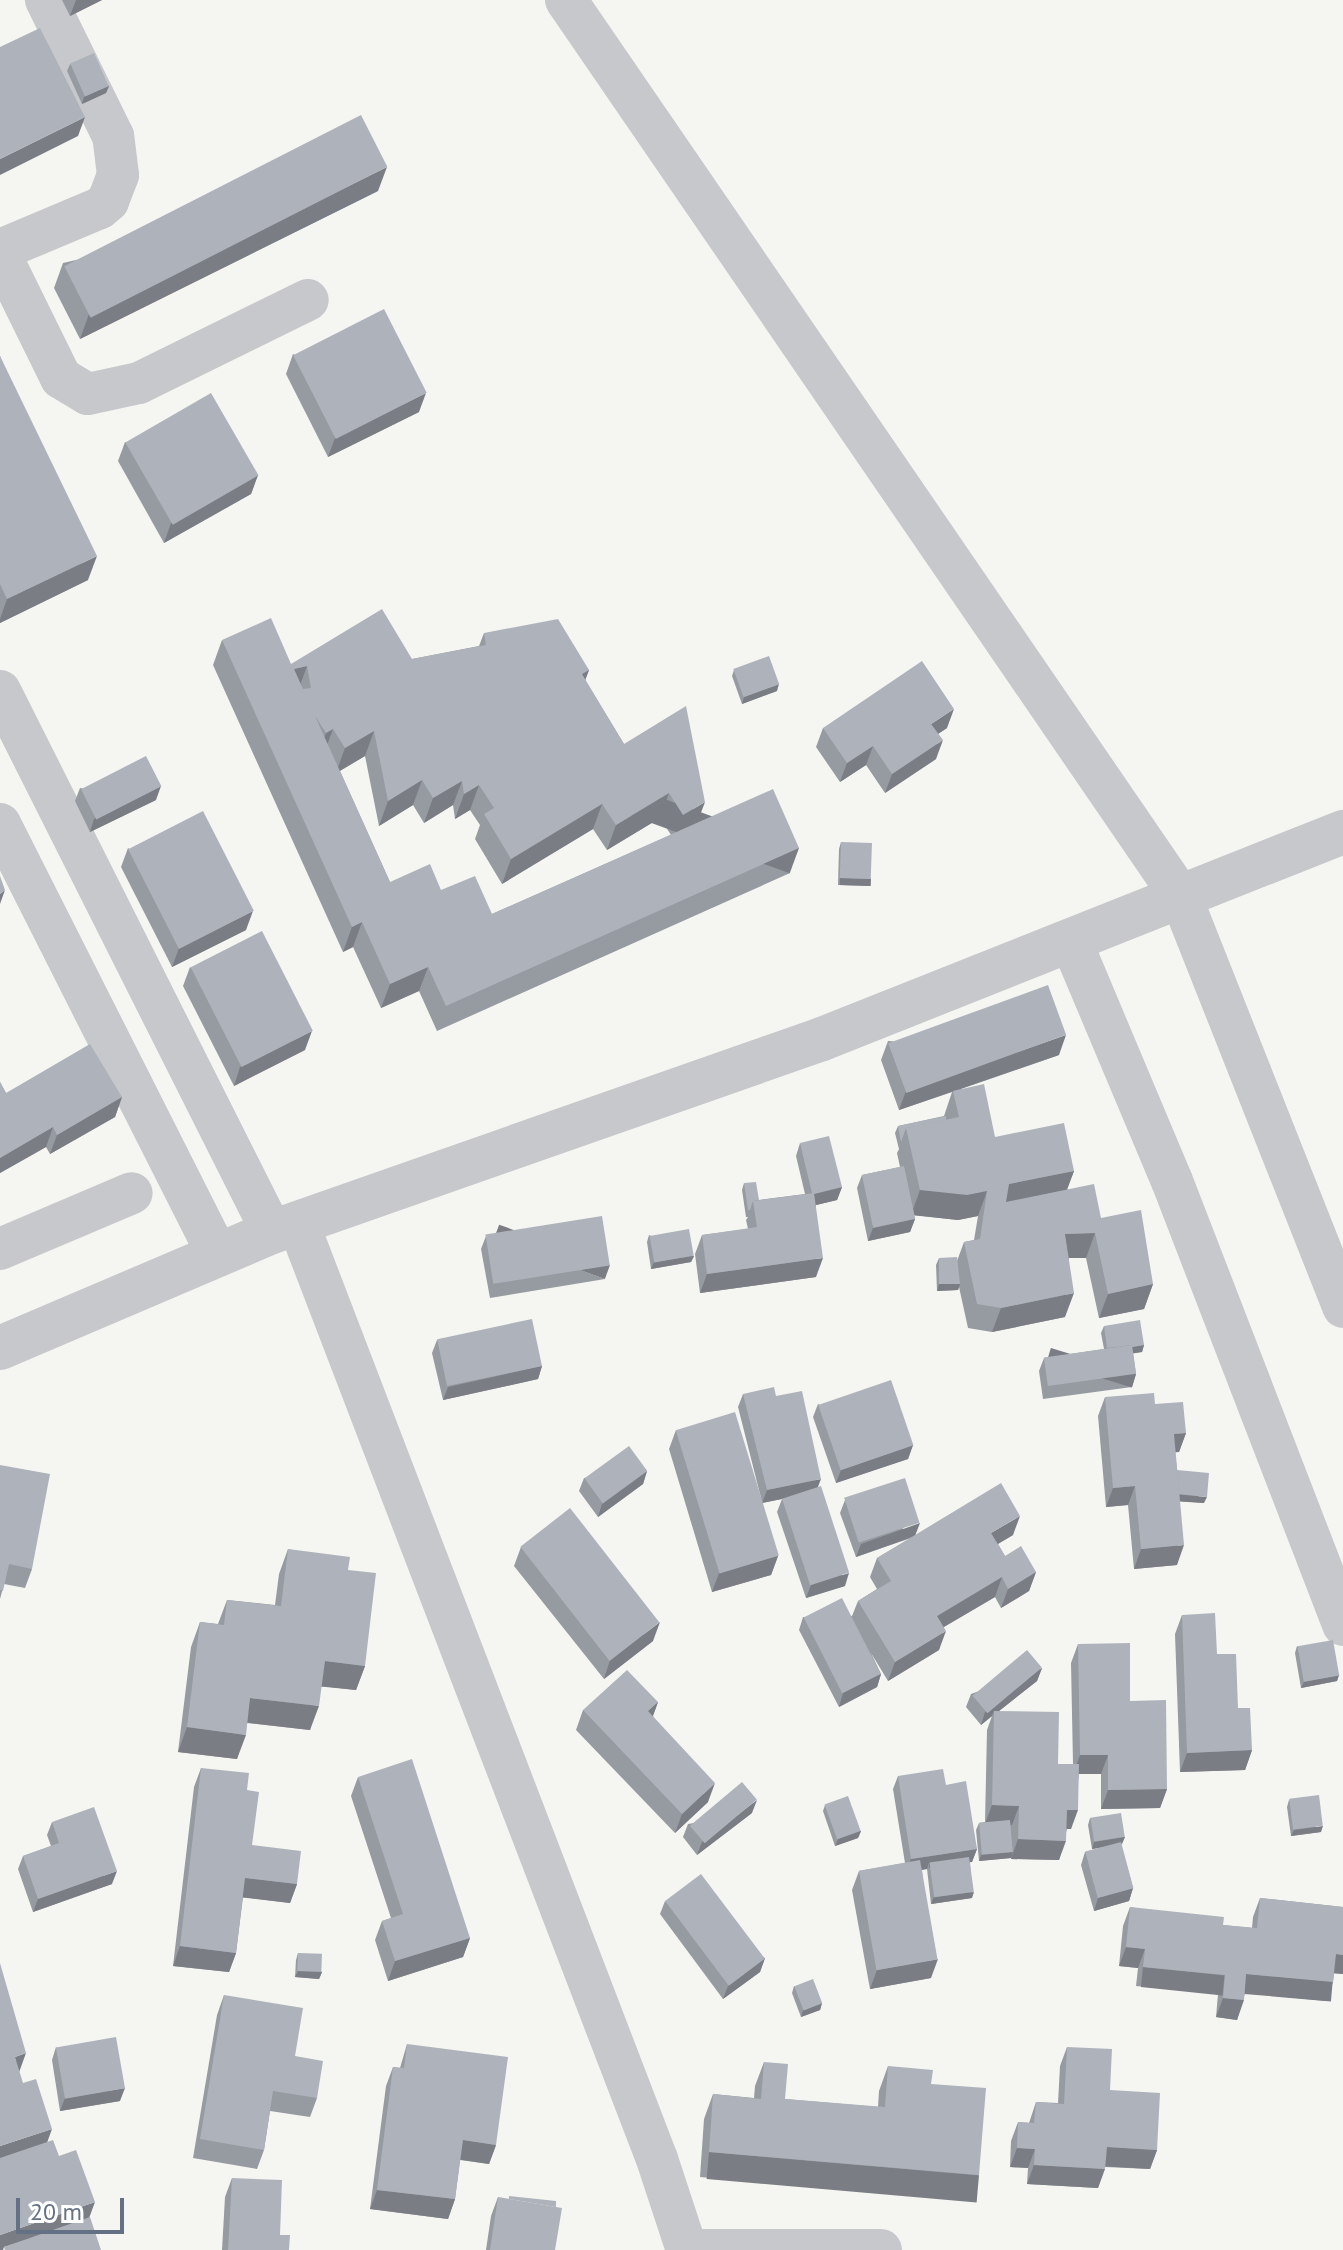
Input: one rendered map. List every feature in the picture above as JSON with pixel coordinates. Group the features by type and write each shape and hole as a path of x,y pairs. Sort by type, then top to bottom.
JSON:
{"street":[{"path":"46,0 113,136 118,175 108,201 100,208 0,252 61,378 88,394 139,383 308,300"},
{"path":"566,0 889,478 1181,897 1343,1307"},
{"path":"0,691 285,1228 657,2159 687,2250 881,2250"},
{"path":"0,824 218,1255"},
{"path":"0,1348 285,1228 822,1039 1343,832"},
{"path":"1071,941 1172,1181 1343,1625"},
{"path":"0,1249 132,1193"}],"building":[{"path":"40,28 85,117 0,159 0,47"},
{"path":"94,53 109,86 85,96 70,64"},
{"path":"361,115 387,167 91,318 64,266"},
{"path":"384,309 427,393 336,439 293,355"},
{"path":"0,356 97,556 7,599 0,584"},
{"path":"211,393 258,475 173,525 125,442"},
{"path":"382,609 412,659 486,645 484,633 558,619 589,670 582,674 624,744 686,706 705,802 683,815 669,793 616,825 602,804 511,859 484,814 494,808 479,785 464,794 462,781 433,798 422,780 388,801 374,731 345,748 333,729 326,733 315,716 390,882 430,864 441,890 475,876 492,914 773,789 799,848 446,1006 428,967 390,984 362,922 352,927 222,640 271,618 291,664","holes":["307,666 311,688 303,689 294,669"]},
{"path":"769,656 779,684 744,697 733,669"},
{"path":"922,661 954,709 931,724 943,740 892,774 873,746 847,763 823,728"},
{"path":"146,756 161,786 96,819 81,789"},
{"path":"203,811 254,911 179,949 128,849"},
{"path":"841,842 872,843 871,879 840,878"},
{"path":"0,876 5,890 0,894"},
{"path":"262,931 313,1031 242,1067 191,967"},
{"path":"1048,985 1066,1035 906,1093 888,1043"},
{"path":"90,1044 122,1097 57,1135 53,1127 0,1158 0,1082 6,1093"},
{"path":"984,1084 995,1137 1064,1123 1074,1171 1009,1184 1006,1202 1094,1184 1101,1218 1141,1210 1153,1284 1108,1294 1095,1233 1065,1234 1074,1293 1001,1308 977,1304 964,1242 980,1239 987,1191 967,1195 920,1190 906,1128 959,1117 953,1091"},
{"path":"946,1116 946,1120 906,1128 901,1142 898,1126"},
{"path":"829,1136 842,1187 814,1194 800,1143"},
{"path":"904,1166 915,1219 873,1228 862,1175"},
{"path":"756,1182 759,1200 753,1201 748,1210 744,1183"},
{"path":"814,1193 823,1258 707,1274 702,1235 757,1227 753,1201"},
{"path":"602,1216 610,1265 493,1284 485,1234"},
{"path":"689,1229 694,1256 654,1263 650,1236"},
{"path":"957,1257 960,1284 939,1284 939,1258"},
{"path":"532,1319 542,1366 447,1386 437,1339"},
{"path":"1140,1320 1144,1345 1107,1348 1104,1326"},
{"path":"1132,1345 1136,1374 1048,1386 1044,1357"},
{"path":"891,1380 913,1445 841,1470 818,1405"},
{"path":"774,1387 776,1396 802,1391 821,1479 767,1490 743,1394"},
{"path":"1154,1393 1155,1404 1183,1402 1186,1433 1174,1434 1184,1545 1141,1549 1135,1486 1113,1488 1105,1397"},
{"path":"735,1412 779,1555 720,1574 676,1430"},
{"path":"629,1446 647,1471 603,1503 585,1478"},
{"path":"0,1465 50,1474 32,1569 9,1564 3,1591 0,1590"},
{"path":"1177,1470 1209,1473 1207,1497 1179,1494"},
{"path":"905,1478 920,1523 859,1542 844,1498"},
{"path":"1001,1483 1020,1516 991,1533 1005,1556 1021,1546 1036,1572 1008,1589 1002,1577 937,1616 946,1631 895,1662 858,1601 891,1581 877,1558"},
{"path":"821,1486 849,1573 810,1585 782,1499"},
{"path":"570,1508 659,1622 610,1661 520,1547"},
{"path":"288,1549 350,1557 348,1570 376,1573 365,1666 325,1661 319,1706 250,1698 246,1735 187,1727 200,1622 224,1625 227,1600 281,1606"},
{"path":"842,1598 881,1674 842,1693 804,1618"},
{"path":"1215,1613 1217,1654 1236,1654 1238,1708 1250,1708 1252,1750 1187,1753 1182,1615"},
{"path":"1333,1640 1339,1675 1304,1682 1298,1646"},
{"path":"1130,1643 1130,1701 1166,1700 1167,1789 1108,1790 1108,1755 1080,1755 1078,1644"},
{"path":"1027,1650 1042,1668 987,1713 973,1696"},
{"path":"627,1670 658,1702 648,1711 715,1783 682,1814 583,1710"},
{"path":"994,1711 1059,1712 1058,1764 1079,1764 1078,1810 1067,1810 1066,1841 1018,1839 1019,1806 992,1805"},
{"path":"412,1759 470,1938 395,1961 382,1921 403,1914 358,1777"},
{"path":"201,1768 249,1773 247,1790 259,1792 252,1845 301,1851 297,1884 245,1878 236,1953 180,1946"},
{"path":"943,1769 946,1785 966,1781 977,1849 911,1859 898,1776"},
{"path":"742,1782 757,1800 705,1843 690,1826"},
{"path":"1319,1795 1323,1826 1293,1829 1289,1799"},
{"path":"848,1796 861,1831 837,1839 825,1805"},
{"path":"94,1807 117,1871 38,1899 23,1856 59,1843 52,1822"},
{"path":"1121,1813 1125,1837 1094,1842 1090,1818"},
{"path":"1010,1820 1013,1852 982,1855 979,1823"},
{"path":"1121,1842 1133,1888 1098,1898 1085,1852"},
{"path":"969,1857 974,1892 934,1897 929,1863"},
{"path":"920,1860 938,1959 876,1970 859,1871"},
{"path":"701,1874 765,1959 729,1986 665,1901"},
{"path":"1260,1898 1343,1907 1343,1955 1336,1954 1333,1982 1246,1974 1244,2000 1223,1998 1225,1975 1143,1967 1145,1949 1126,1947 1130,1907 1224,1917 1223,1925 1257,1928"},
{"path":"298,1953 322,1954 321,1972 297,1971"},
{"path":"0,1963 26,2053 15,2057 23,2083 36,2079 52,2129 0,2146"},
{"path":"813,1979 822,2003 804,2010 794,1986"},
{"path":"224,1995 303,2008 295,2056 323,2061 317,2098 273,2091 264,2150 200,2139"},
{"path":"116,2037 125,2088 65,2099 56,2048"},
{"path":"407,2044 508,2057 496,2145 463,2140 455,2199 377,2190 393,2067 404,2068"},
{"path":"1067,2047 1112,2049 1110,2090 1160,2093 1157,2150 1107,2147 1105,2169 1034,2165 1035,2149 1017,2148 1018,2122 1034,2123 1036,2102 1064,2104"},
{"path":"764,2062 788,2064 785,2099 885,2107 888,2066 933,2070 931,2084 986,2088 979,2175 709,2152 713,2094 761,2099"},
{"path":"53,2140 59,2156 76,2150 95,2202 0,2235 0,2158"},
{"path":"232,2178 282,2180 280,2235 290,2235 289,2250 228,2250"},
{"path":"509,2196 556,2201 556,2207 509,2199"},
{"path":"498,2197 562,2208 555,2250 490,2250"},
{"path":"90,2217 101,2250 5,2250 4,2247"}]}
